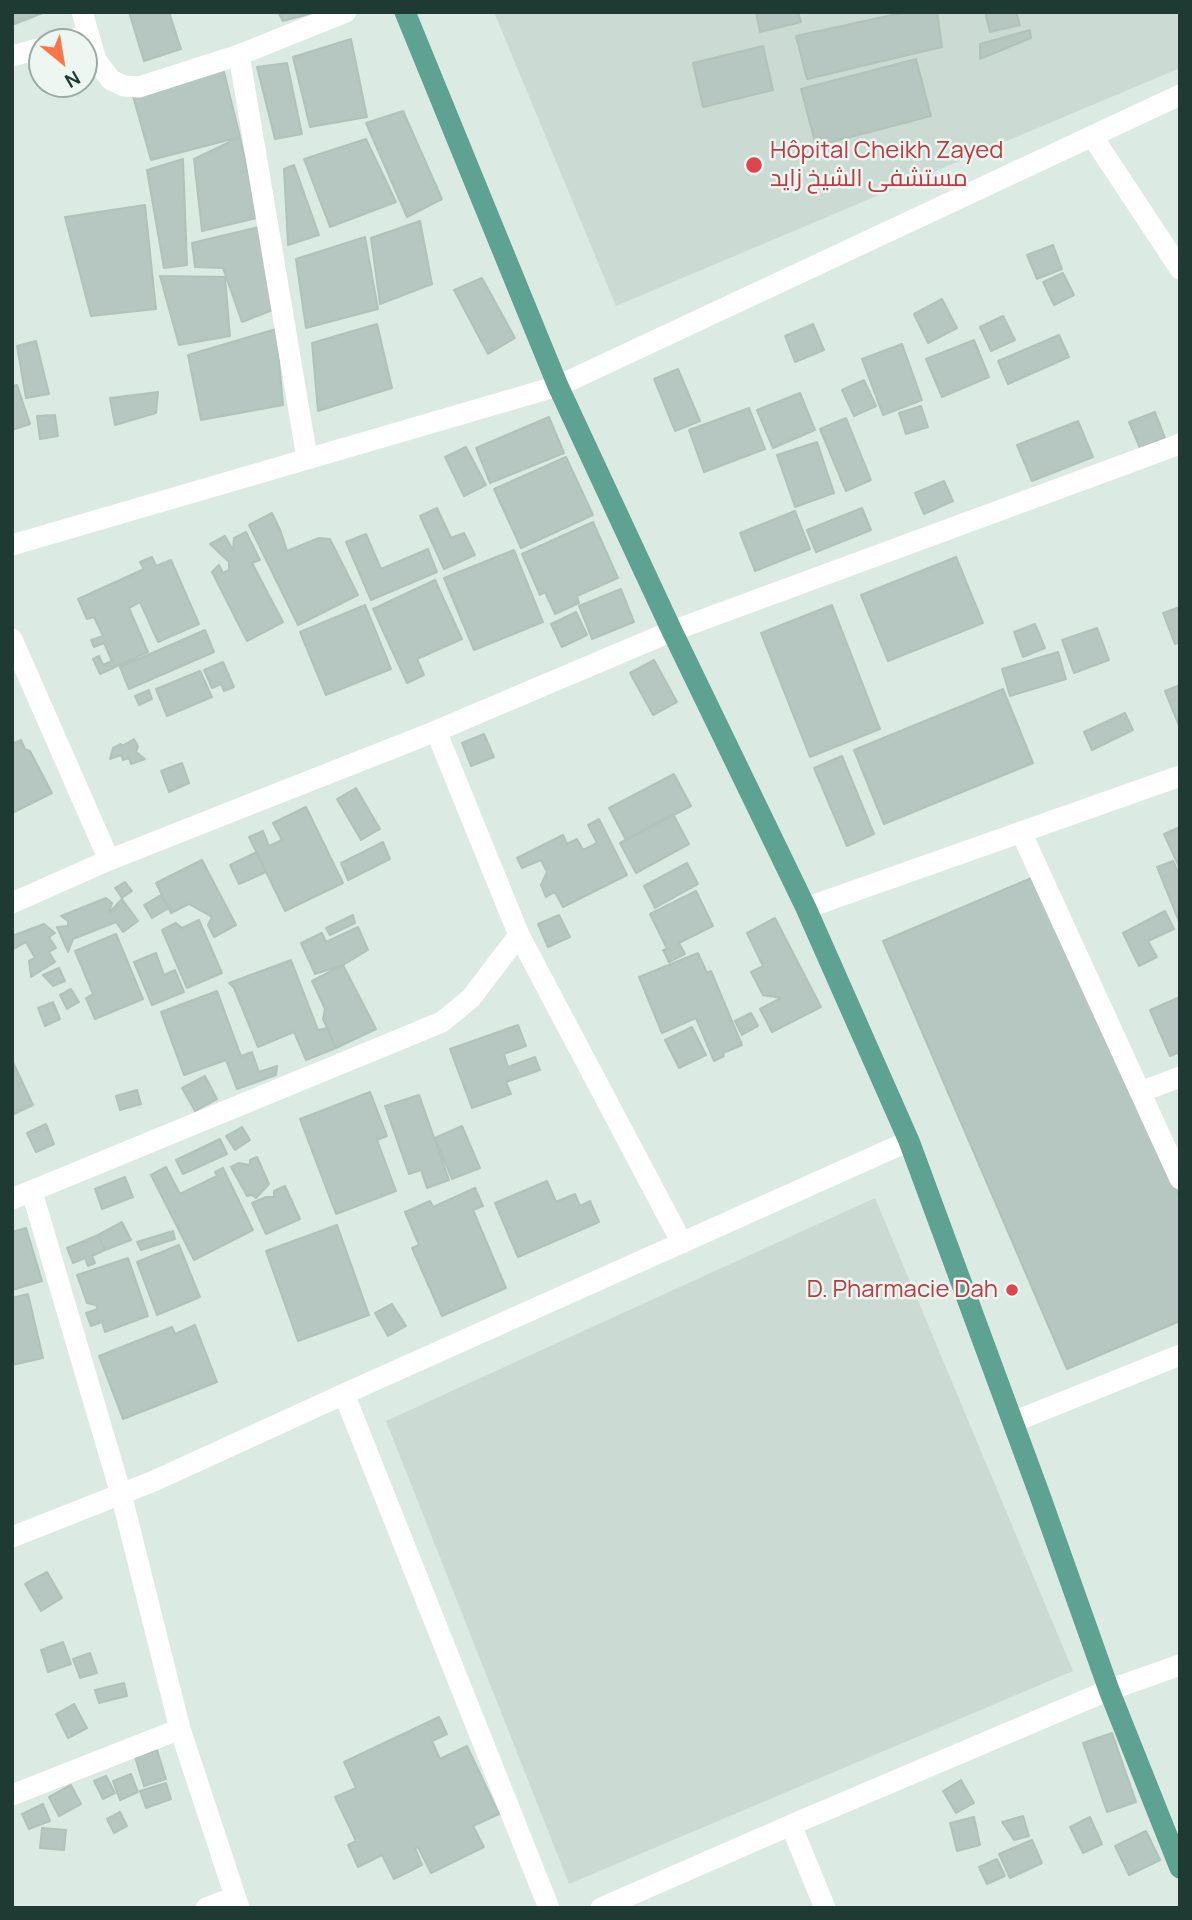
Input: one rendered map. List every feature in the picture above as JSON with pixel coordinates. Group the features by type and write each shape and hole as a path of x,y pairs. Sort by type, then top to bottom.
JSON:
{"main road":[{"path":"405,12 558,386 672,631 806,908 909,1141 1109,1690 1180,1868"}],"street":[{"path":"98,63 111,80 124,86 139,87 239,55 346,12"},
{"path":"239,55 307,458"},
{"path":"12,545 558,386 1180,95"},
{"path":"1092,136 1180,269"},
{"path":"12,903 109,860 436,731 672,631 1180,444"},
{"path":"12,639 109,860"},
{"path":"436,731 519,935 682,1243"},
{"path":"806,908 1180,776"},
{"path":"1021,832 1180,1180"},
{"path":"206,1908 237,1902 180,1729 121,1494 22,1195 442,1022 471,998 519,935"},
{"path":"1140,1092 1180,1077"},
{"path":"12,1537 154,1481 909,1141"},
{"path":"1013,1422 1180,1355"},
{"path":"344,1394 549,1908"},
{"path":"601,1908 1109,1690 1180,1665"},
{"path":"12,1795 180,1729"},
{"path":"791,1825 825,1908"}],"shaded area":[{"name":"Hôpital Cheikh Zayed مستشفى الشيخ زايد","path":"494,12 1180,12 1180,68 616,306"},
{"path":"875,1198 1073,1671 569,1884 386,1421"}],"building":[{"path":"12,12 45,12 12,25"},
{"path":"129,12 169,12 181,49 144,61"},
{"path":"278,12 316,12 283,21"},
{"path":"756,12 798,12 801,22 760,32"},
{"path":"906,12 937,12 942,47 807,79 796,36"},
{"path":"985,12 1016,12 1020,25 990,32"},
{"path":"1030,30 1031,38 980,59 980,44"},
{"path":"351,39 367,117 310,127 293,57"},
{"path":"763,46 773,90 703,107 693,63"},
{"path":"916,59 931,116 816,146 801,89"},
{"path":"287,63 302,134 275,139 257,67"},
{"path":"223,68 240,137 151,160 133,96"},
{"path":"403,111 442,199 407,217 366,123"},
{"path":"240,137 257,218 202,231 194,159"},
{"path":"366,139 396,202 330,227 304,159"},
{"path":"183,159 187,265 164,268 147,170"},
{"path":"294,165 319,235 288,245 284,169"},
{"path":"145,205 156,309 91,316 65,217"},
{"path":"420,221 432,284 380,304 371,238"},
{"path":"259,227 275,309 242,322 223,268 195,267 192,243"},
{"path":"365,237 378,309 306,328 296,259"},
{"path":"1053,245 1062,269 1037,279 1027,255"},
{"path":"1063,273 1074,295 1054,305 1043,282"},
{"path":"160,276 225,277 230,336 179,345"},
{"path":"482,278 515,338 488,354 454,290"},
{"path":"942,299 957,328 928,343 914,314"},
{"path":"1003,316 1015,340 991,351 980,327"},
{"path":"377,324 392,388 318,411 312,343"},
{"path":"813,324 824,350 795,362 785,336"},
{"path":"276,329 283,405 201,420 188,355"},
{"path":"1059,335 1069,357 1008,384 998,361"},
{"path":"974,340 989,377 942,397 926,359"},
{"path":"36,341 49,394 26,398 17,346"},
{"path":"902,344 922,400 883,415 862,359"},
{"path":"678,369 700,421 675,431 654,379"},
{"path":"864,380 876,406 854,416 842,390"},
{"path":"17,385 30,424 12,430 12,386"},
{"path":"158,392 156,413 115,425 110,398"},
{"path":"800,393 815,430 773,448 757,410"},
{"path":"921,406 928,427 906,434 899,413"},
{"path":"749,408 765,449 704,472 689,430"},
{"path":"1155,412 1165,438 1140,448 1129,422"},
{"path":"55,415 58,436 40,439 37,416"},
{"path":"549,417 564,453 490,483 476,448"},
{"path":"846,418 871,480 846,491 820,429"},
{"path":"1078,421 1093,457 1032,481 1017,445"},
{"path":"817,442 834,493 795,507 777,455"},
{"path":"466,447 486,485 464,496 445,457"},
{"path":"566,457 593,515 521,548 494,489"},
{"path":"944,481 953,501 924,514 915,493"},
{"path":"437,508 451,538 464,533 475,555 444,569 420,516"},
{"path":"862,508 871,530 816,552 807,530"},
{"path":"795,511 810,549 755,571 740,533"},
{"path":"272,513 287,551 319,538 330,539 358,595 298,625 249,525"},
{"path":"593,522 618,578 577,596 579,603 555,614 545,592 540,595 522,554"},
{"path":"246,532 260,560 252,563 283,622 247,641 212,572 219,565 223,573 229,570 229,562 210,544 225,536 233,550 234,538"},
{"path":"366,534 381,569 428,549 437,572 371,600 346,542"},
{"path":"514,550 543,622 474,650 444,578"},
{"path":"152,557 156,566 171,560 199,624 158,642 140,602 129,608 148,652 100,674 93,659 99,656 103,665 112,661 104,643 94,647 91,640 103,636 94,617 87,619 78,599 144,569 140,562"},
{"path":"956,557 983,623 888,661 861,595"},
{"path":"435,580 462,639 417,659 424,675 407,683 373,609"},
{"path":"621,589 634,622 592,639 579,606"},
{"path":"365,605 391,669 326,695 300,632"},
{"path":"832,605 880,729 810,757 761,633"},
{"path":"1180,607 1180,642 1175,644 1163,613"},
{"path":"576,612 587,635 562,647 551,624"},
{"path":"1035,624 1045,648 1023,657 1014,632"},
{"path":"1097,628 1109,660 1074,673 1062,640"},
{"path":"205,630 214,652 129,689 120,667"},
{"path":"1058,652 1066,679 1010,696 1002,669"},
{"path":"654,660 677,702 653,715 630,673"},
{"path":"223,662 234,687 224,691 221,684 212,688 204,670"},
{"path":"200,671 212,697 167,716 156,689"},
{"path":"1180,685 1180,728 1165,691"},
{"path":"1003,689 1033,763 884,824 854,750"},
{"path":"149,690 152,699 139,705 135,696"},
{"path":"1125,713 1133,730 1092,750 1084,732"},
{"path":"484,734 494,757 471,766 462,743"},
{"path":"134,739 138,746 136,752 145,759 131,764 129,758 123,760 121,755 110,759 113,748"},
{"path":"21,740 25,749 30,751 52,793 12,813 12,744"},
{"path":"842,756 874,834 847,846 814,768"},
{"path":"182,763 189,783 169,792 161,771"},
{"path":"674,774 691,806 626,840 609,808"},
{"path":"356,788 380,829 361,840 337,799"},
{"path":"306,807 343,883 285,911 249,837 263,831 269,846 282,840 273,823"},
{"path":"673,814 689,844 636,873 620,843"},
{"path":"599,819 627,875 563,907 555,892 546,897 541,885 547,872 541,860 522,868 517,858 563,835 567,844 577,839 583,850 597,843 588,825"},
{"path":"1180,827 1180,869 1164,834"},
{"path":"383,842 390,859 348,880 341,863"},
{"path":"257,852 266,872 239,884 230,865"},
{"path":"202,860 236,925 214,937 208,925 212,917 189,904 171,913 156,883"},
{"path":"1173,861 1180,876 1180,924 1157,867"},
{"path":"687,863 698,884 655,908 644,886"},
{"path":"1041,874 1180,1198 1180,1321 1067,1369 883,941"},
{"path":"125,882 132,891 122,898 115,888"},
{"path":"696,891 713,926 679,943 685,954 669,962 663,950 667,949 650,914"},
{"path":"161,895 169,908 152,918 144,905"},
{"path":"106,898 112,903 109,913 122,899 138,921 123,932 116,922 73,939 68,952 57,927 68,926 68,921 61,916"},
{"path":"1165,911 1174,929 1148,941 1157,957 1139,966 1123,933"},
{"path":"353,915 355,923 330,935 326,928"},
{"path":"559,915 570,937 548,947 538,924"},
{"path":"775,918 821,1007 772,1032 760,1009 781,998 763,995 751,972 763,966 747,933"},
{"path":"199,920 222,973 187,988 162,930 176,923 182,928"},
{"path":"44,924 55,933 49,937 56,948 49,952 55,962 31,977 29,961 35,958 26,942 12,950 12,936"},
{"path":"358,927 368,950 343,965 315,974 301,943 322,933 326,942"},
{"path":"116,934 143,999 95,1019 86,998 93,994 75,951"},
{"path":"156,953 164,975 175,970 184,992 152,1005 134,962"},
{"path":"698,953 707,973 711,971 742,1045 723,1053 724,1056 714,1061 696,1018 662,1033 639,977"},
{"path":"291,960 318,1030 328,1028 336,1048 306,1060 294,1032 258,1047 234,988 229,983"},
{"path":"343,965 376,1029 336,1048 323,1019 325,1009 312,981"},
{"path":"59,968 65,981 53,986 43,975"},
{"path":"71,989 79,1002 67,1009 60,995"},
{"path":"217,991 241,1056 252,1052 259,1072 277,1066 276,1075 237,1089 226,1060 184,1075 161,1012"},
{"path":"1180,997 1180,1052 1170,1056 1150,1010"},
{"path":"53,1002 60,1019 45,1026 38,1008"},
{"path":"751,1013 758,1026 742,1035 735,1021"},
{"path":"518,1025 526,1046 504,1054 508,1067 535,1057 540,1070 506,1082 511,1094 472,1108 450,1049"},
{"path":"692,1027 706,1055 679,1068 665,1040"},
{"path":"12,1060 33,1105 12,1115"},
{"path":"205,1076 217,1099 195,1111 182,1088"},
{"path":"137,1090 141,1104 120,1110 116,1096"},
{"path":"370,1092 387,1136 377,1140 396,1191 336,1214 300,1119"},
{"path":"419,1095 449,1180 427,1188 421,1170 409,1174 385,1106"},
{"path":"46,1124 54,1144 36,1152 27,1133"},
{"path":"462,1126 480,1168 452,1179 435,1138"},
{"path":"242,1127 250,1140 235,1150 226,1136"},
{"path":"220,1139 227,1154 183,1174 176,1160"},
{"path":"257,1157 269,1184 256,1198 247,1196 231,1167 239,1163 250,1165 250,1160"},
{"path":"166,1167 180,1194 217,1176 215,1172 223,1168 253,1230 194,1260 151,1175"},
{"path":"125,1177 133,1197 102,1209 95,1189"},
{"path":"547,1181 556,1202 575,1194 580,1206 590,1201 599,1222 518,1257 495,1203"},
{"path":"285,1186 300,1219 266,1234 252,1203 266,1197 274,1197 274,1191"},
{"path":"475,1188 483,1206 473,1210 506,1288 442,1316 412,1248 419,1245 405,1212 430,1201 433,1207"},
{"path":"122,1222 131,1240 105,1250 98,1235"},
{"path":"337,1225 369,1315 298,1341 266,1251"},
{"path":"26,1228 42,1281 12,1290 12,1232"},
{"path":"173,1231 175,1239 141,1250 137,1242"},
{"path":"98,1235 105,1250 92,1256 95,1263 88,1266 85,1258 73,1263 67,1248"},
{"path":"179,1245 200,1297 157,1315 137,1262"},
{"path":"128,1258 148,1316 105,1332 102,1322 91,1326 86,1313 98,1309 96,1305 87,1303 77,1275"},
{"path":"28,1294 43,1358 12,1365 12,1298"},
{"path":"392,1304 406,1326 388,1336 375,1313"},
{"path":"195,1325 217,1382 123,1419 99,1356 172,1327 175,1334"},
{"path":"47,1572 62,1598 41,1611 25,1584"},
{"path":"63,1642 71,1664 48,1672 41,1650"},
{"path":"90,1653 97,1673 80,1678 73,1659"},
{"path":"124,1683 127,1696 99,1703 95,1690"},
{"path":"74,1704 87,1728 68,1738 56,1714"},
{"path":"439,1717 447,1734 432,1741 440,1759 467,1746 499,1814 473,1826 484,1847 431,1873 418,1847 415,1848 422,1865 394,1879 382,1855 358,1867 348,1845 356,1841 335,1797 356,1788 344,1762"},
{"path":"1112,1733 1136,1802 1107,1812 1083,1743"},
{"path":"157,1750 166,1779 144,1786 135,1757"},
{"path":"131,1774 138,1792 120,1800 113,1781"},
{"path":"106,1776 115,1793 103,1799 94,1781"},
{"path":"961,1780 974,1803 956,1813 943,1791"},
{"path":"166,1783 171,1799 146,1808 140,1791"},
{"path":"71,1785 81,1804 59,1816 49,1797"},
{"path":"43,1804 50,1821 29,1829 22,1814"},
{"path":"120,1812 127,1826 114,1833 107,1819"},
{"path":"1023,1816 1029,1836 1014,1840 1002,1822"},
{"path":"974,1817 980,1845 957,1851 950,1823"},
{"path":"1090,1817 1102,1844 1083,1853 1070,1827"},
{"path":"42,1828 66,1830 64,1850 40,1848"},
{"path":"1146,1831 1160,1860 1129,1875 1115,1846"},
{"path":"1032,1840 1042,1863 1010,1878 999,1854"},
{"path":"997,1859 1005,1876 987,1884 979,1867"}],"place":[{"name":"Hôpital Cheikh Zayed مستشفى الشيخ زايد","path":"754,165"},
{"name":"D. Pharmacie Dah","path":"1012,1290"}]}
